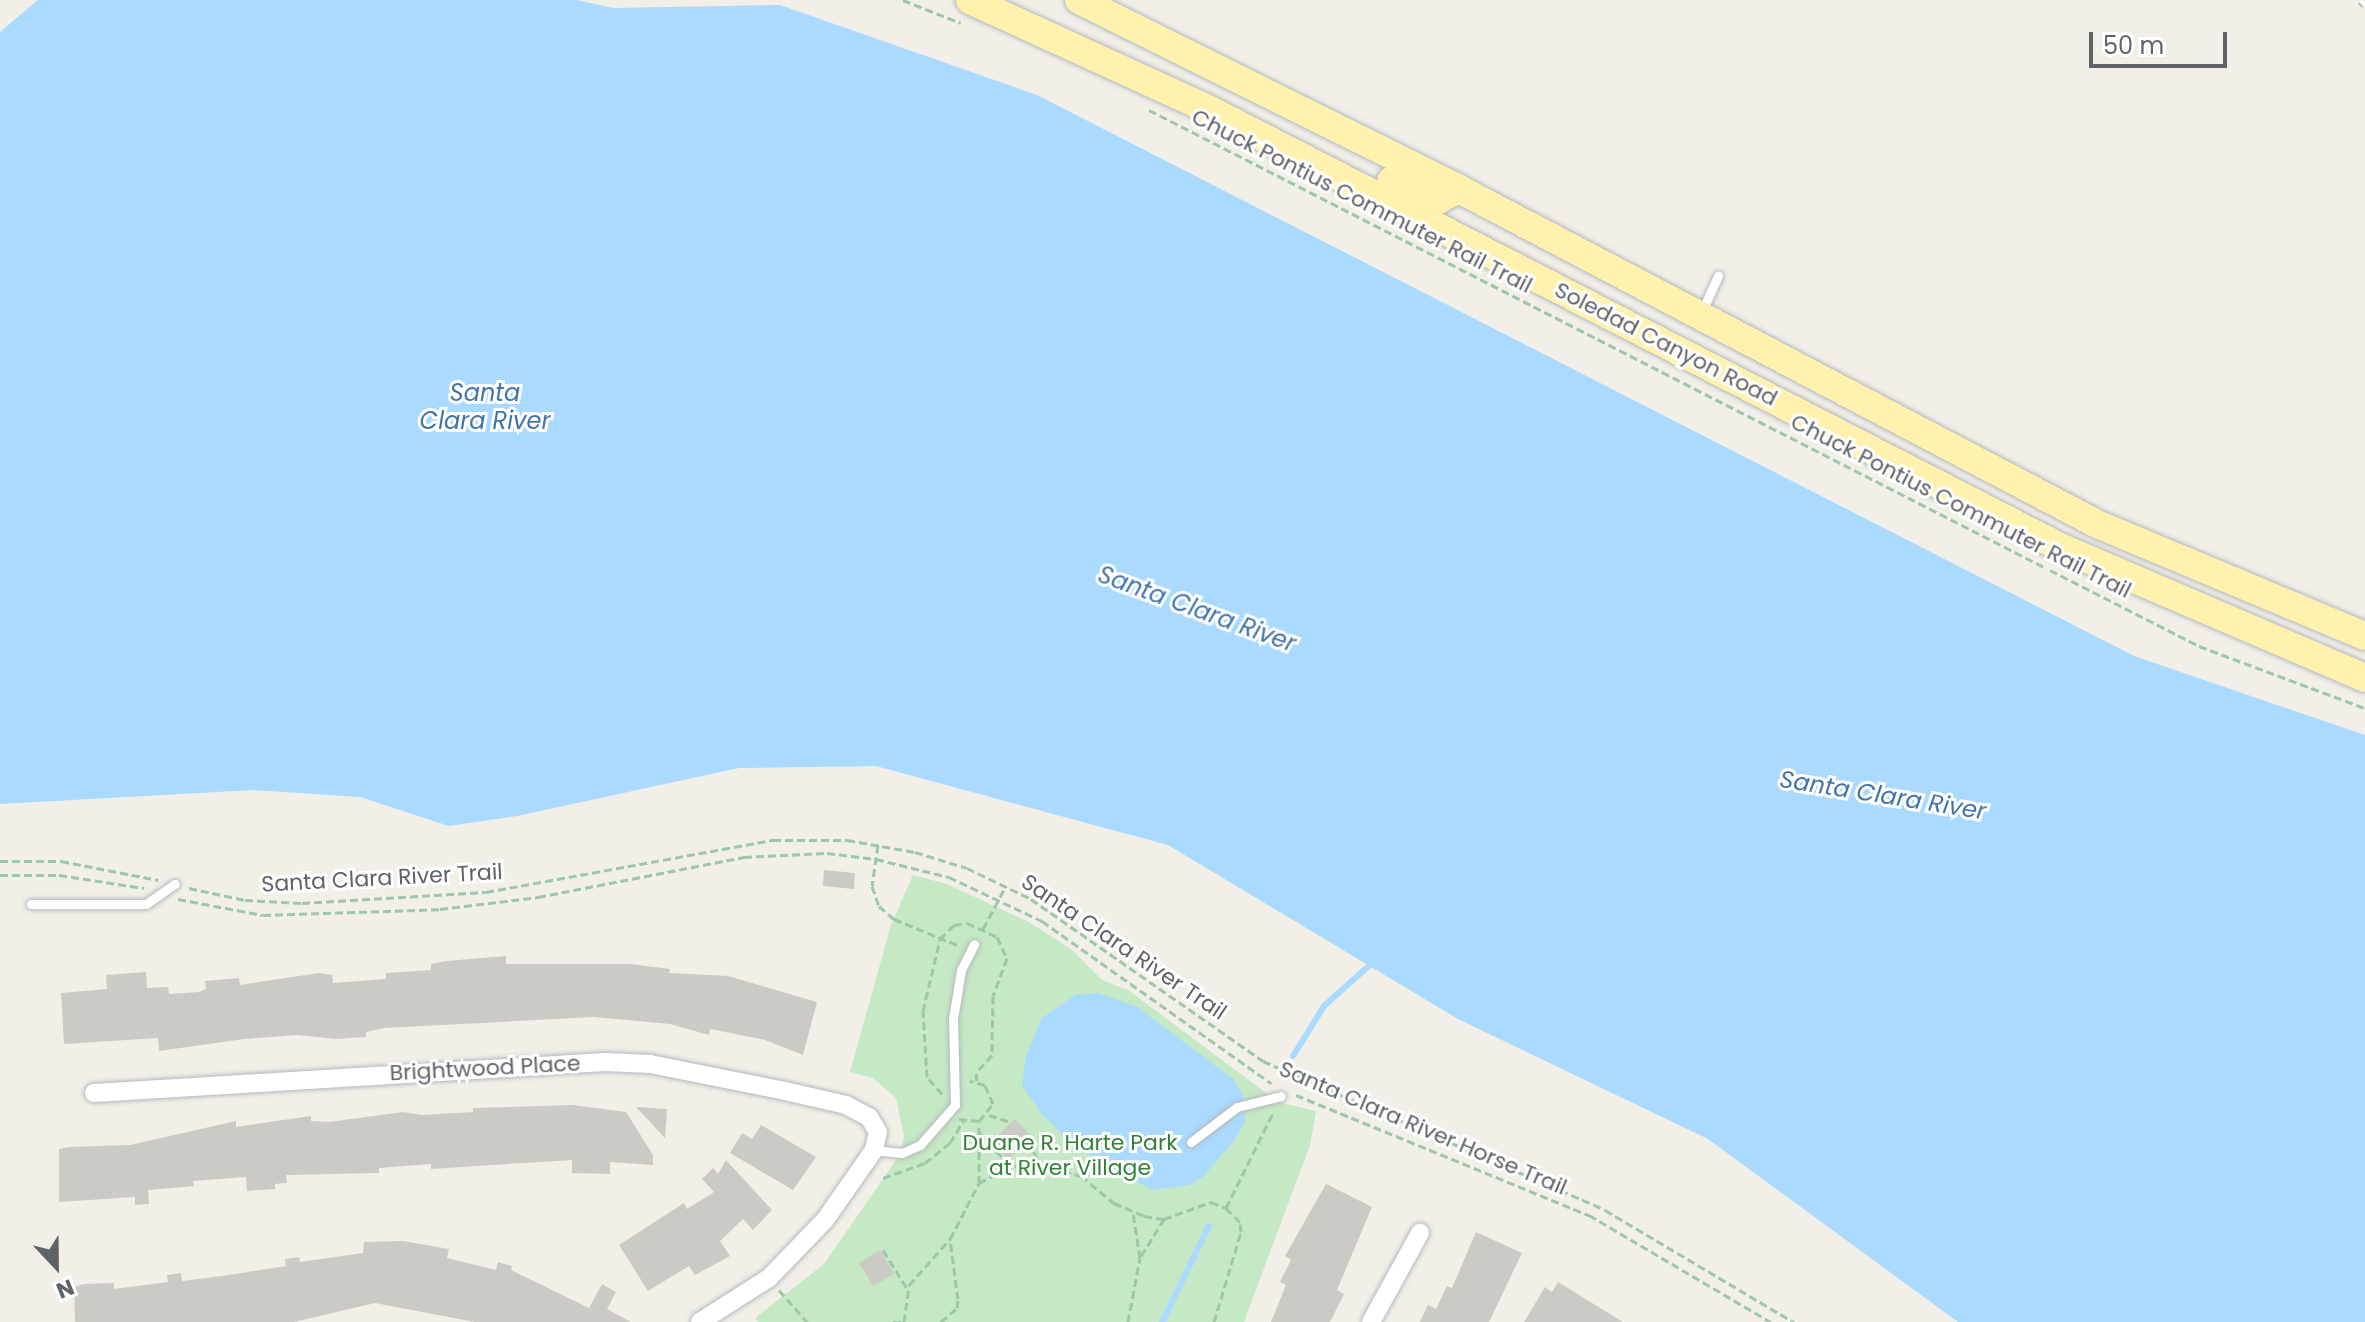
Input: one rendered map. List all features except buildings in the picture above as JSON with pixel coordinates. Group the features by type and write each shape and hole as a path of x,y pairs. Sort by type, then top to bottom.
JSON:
{"main road":[{"name":"Soledad Canyon Road","path":"970,0 1231,121 2062,548 2365,678"},
{"name":"Soledad Canyon Road","path":"1079,0 1459,189 2097,524 2365,636"},
{"path":"1231,121 1262,116 1425,198 1450,198 1459,189"},
{"path":"2242,626 2261,592"}],"street":[{"name":"Brightwood Place","path":"94,1093 605,1062 650,1064 846,1105 869,1117 878,1132 874,1150"},
{"path":"700,1322 769,1278 825,1220 874,1150"},
{"path":"1371,1322 1420,1233"}],"lane":[{"path":"1700,314 1718,276"},
{"path":"31,904 146,904 165,895 175,884"},
{"path":"874,1150 902,1153 920,1145 955,1105 953,1019 961,970 974,944"},
{"path":"1191,1142 1237,1107 1282,1093"}],"path":[{"path":"903,0 973,28"},
{"name":"Chuck Pontius Commuter Rail Trail","path":"1137,103 2199,646 2365,708"},
{"name":"Santa Clara River Trail","path":"0,861 92,865 272,903 376,899 525,886 773,840 878,845 942,860 1006,886 1099,944 1247,1051 1292,1074 1605,1210 1794,1322"},
{"path":"878,845 872,886 879,906 894,919 961,946 974,944 1006,886"},
{"name":"Santa Clara River Horse Trail","path":"0,875 104,880 263,915 425,909 538,897 744,857 827,853 876,859 949,877 1000,898 1069,939 1282,1093 1589,1215 1771,1322"},
{"path":"1226,1208 1292,1074"},
{"path":"972,1081 992,1094 989,1115"},
{"path":"964,1120 979,1121 989,1115 1011,1122"},
{"path":"893,1322 903,1322 908,1290 950,1239 979,1183 979,1121"},
{"path":"980,1133 1011,1166"},
{"path":"1028,1141 1040,1164"},
{"path":"979,1183 1011,1166 1040,1164 1081,1176 1133,1213 1164,1219"},
{"path":"1140,1258 1164,1219 1198,1204 1226,1208 1240,1222 1241,1232 1214,1322"},
{"path":"1128,1322 1140,1258 1133,1213"},
{"path":"941,1322 957,1308 958,1299 950,1239"},
{"path":"883,1250 908,1290"},
{"path":"769,1278 807,1322"}],"green space":[{"name":"Duane R. Harte Park at River Village","path":"913,875 947,884 1029,922 1072,950 1102,980 1128,990 1278,1102 1316,1111 1310,1145 1244,1322 758,1322 755,1318 824,1264 901,1153 904,1136 896,1098 873,1078 850,1072 891,925"}],"water":[{"name":"Santa Clara River","path":"38,0 577,0 613,8 780,5 1037,95 2134,656 2365,735 2365,1322 1958,1322 1708,1139 1458,1019 1168,845 876,766 739,768 517,816 449,826 360,797 253,790 0,804 0,32"},
{"path":"1098,993 1137,1007 1233,1079 1243,1095 1245,1121 1235,1139 1203,1177 1189,1185 1153,1190 1117,1172 1074,1146 1041,1113 1022,1085 1026,1056 1042,1018 1075,995"}],"waterway":[{"path":"1293,1056 1324,1006 1373,962"},
{"path":"1162,1322 1209,1226"}],"railway":[{"path":"2361,0 2365,4"}]}
